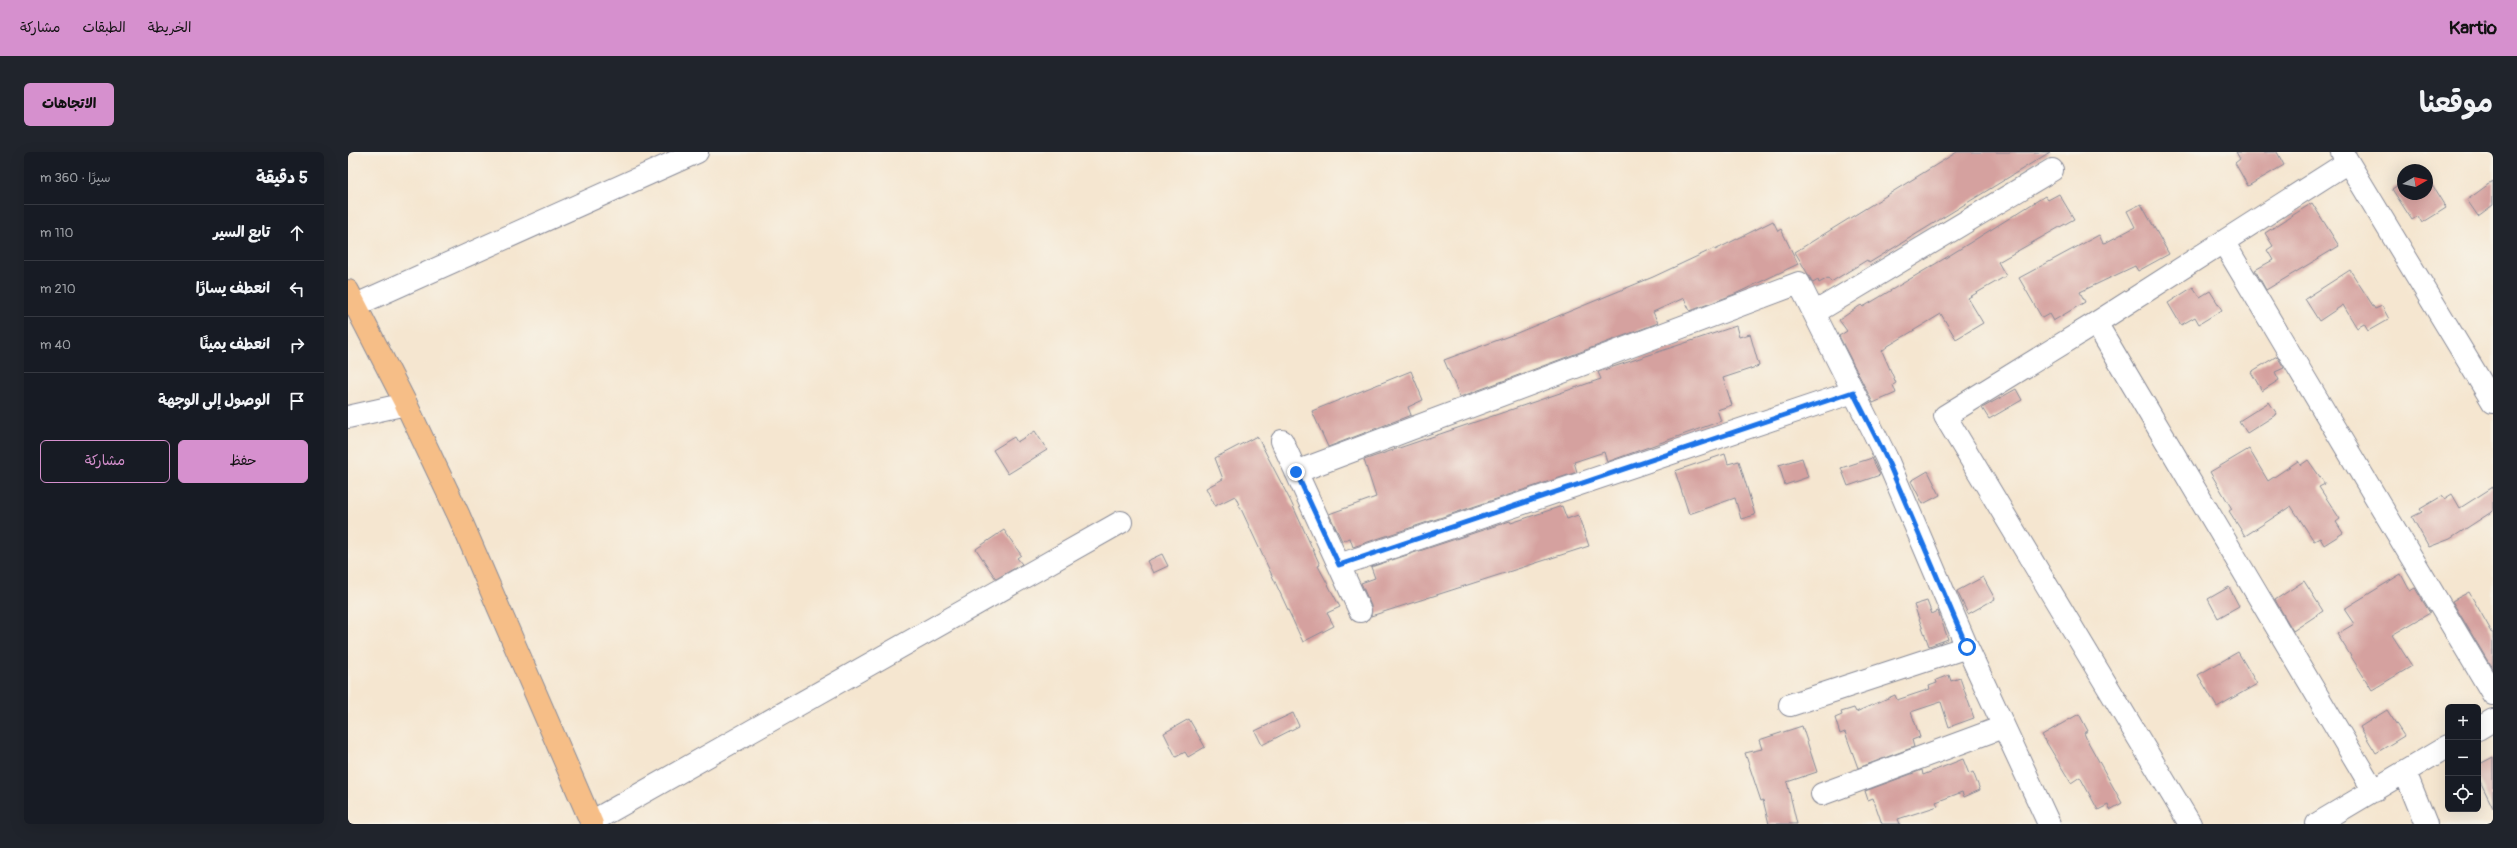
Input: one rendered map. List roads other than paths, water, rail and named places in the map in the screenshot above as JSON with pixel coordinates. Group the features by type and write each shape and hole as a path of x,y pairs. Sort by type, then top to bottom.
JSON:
{"main road":[{"path":"352,298 406,404 459,516 592,823"}],"street":[{"path":"352,298 697,152"},
{"path":"2190,824 1945,416 2224,243 2345,157 2493,402"},
{"path":"1814,313 2052,170"},
{"path":"2224,243 2493,694"},
{"path":"1296,472 1799,283 1886,457 1967,647 2048,824"},
{"path":"2096,323 2374,791"},
{"path":"1339,565 1853,392"},
{"path":"348,417 406,404"},
{"path":"1282,441 1360,611"},
{"path":"592,823 1122,522"},
{"path":"1790,705 1967,647"},
{"path":"2481,727 2493,720"},
{"path":"1822,794 2003,727"},
{"path":"2317,824 2445,748"},
{"path":"2405,772 2426,824"}]}
